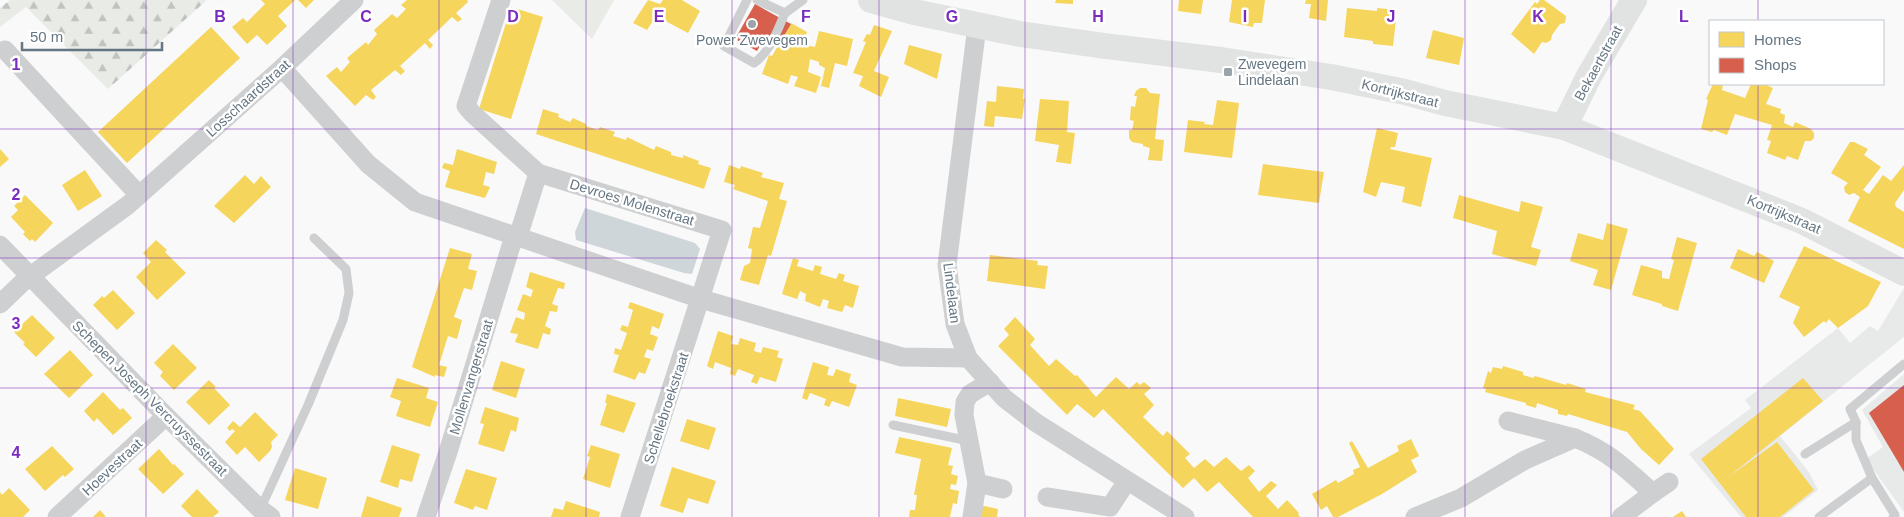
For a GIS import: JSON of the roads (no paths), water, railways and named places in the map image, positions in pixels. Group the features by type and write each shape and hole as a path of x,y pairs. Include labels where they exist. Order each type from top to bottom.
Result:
{"main road":[{"name":"Kortrijkstraat","path":"870,0 977,26 1105,46 1279,68 1388,88 1445,104 1564,127 1802,220 1904,272"},
{"name":"Bekaertstraat","path":"1564,127 1589,76 1634,0"}],"street":[{"name":"Losschaardstraat","path":"0,304 31,276 128,206 282,68 354,0"},
{"path":"502,0 466,106 538,173 516,236"},
{"name":"Lindelaan","path":"977,26 946,264 954,324 968,358 1004,398 1035,422 1185,517"},
{"path":"5,50 139,195"},
{"path":"282,68 368,164 415,202 701,299 902,357 968,358"},
{"name":"Devroes Molenstraat","path":"538,173 722,230 701,299"},
{"name":"Mollenvangerstraat","path":"426,517 516,236"},
{"name":"Schepen Joseph Vercruyssestraat","path":"0,245 262,514"},
{"name":"Schellebroekstraat","path":"630,517 701,299"},
{"path":"972,517 977,484 964,415 965,402 970,394 990,382"},
{"name":"Hoevestraat","path":"57,517 166,416"},
{"path":"1508,421 1575,438 1594,446 1610,455 1653,493"},
{"path":"1526,460 1527,437 1532,427"},
{"path":"1415,517 1461,498 1526,460 1575,438"},
{"path":"1047,497 1115,509 1127,481"},
{"path":"1621,517 1669,482"},
{"path":"977,484 1003,489"}],"lane":[{"path":"747,0 724,46 754,63 762,58 769,47 785,14 803,0"},
{"path":"757,0 785,14"},
{"path":"262,514 343,320 349,293 346,269 314,238"},
{"path":"1895,516 1872,478 1856,440 1856,422 1850,409 1904,364"},
{"path":"1805,454 1856,422"},
{"path":"894,425 969,442"},
{"path":"1819,517 1872,478"}],"place":[{"name":"Power Zwevegem","path":"752,24"},
{"name":"Zwevegem Lindelaan","path":"1228,72"}]}
